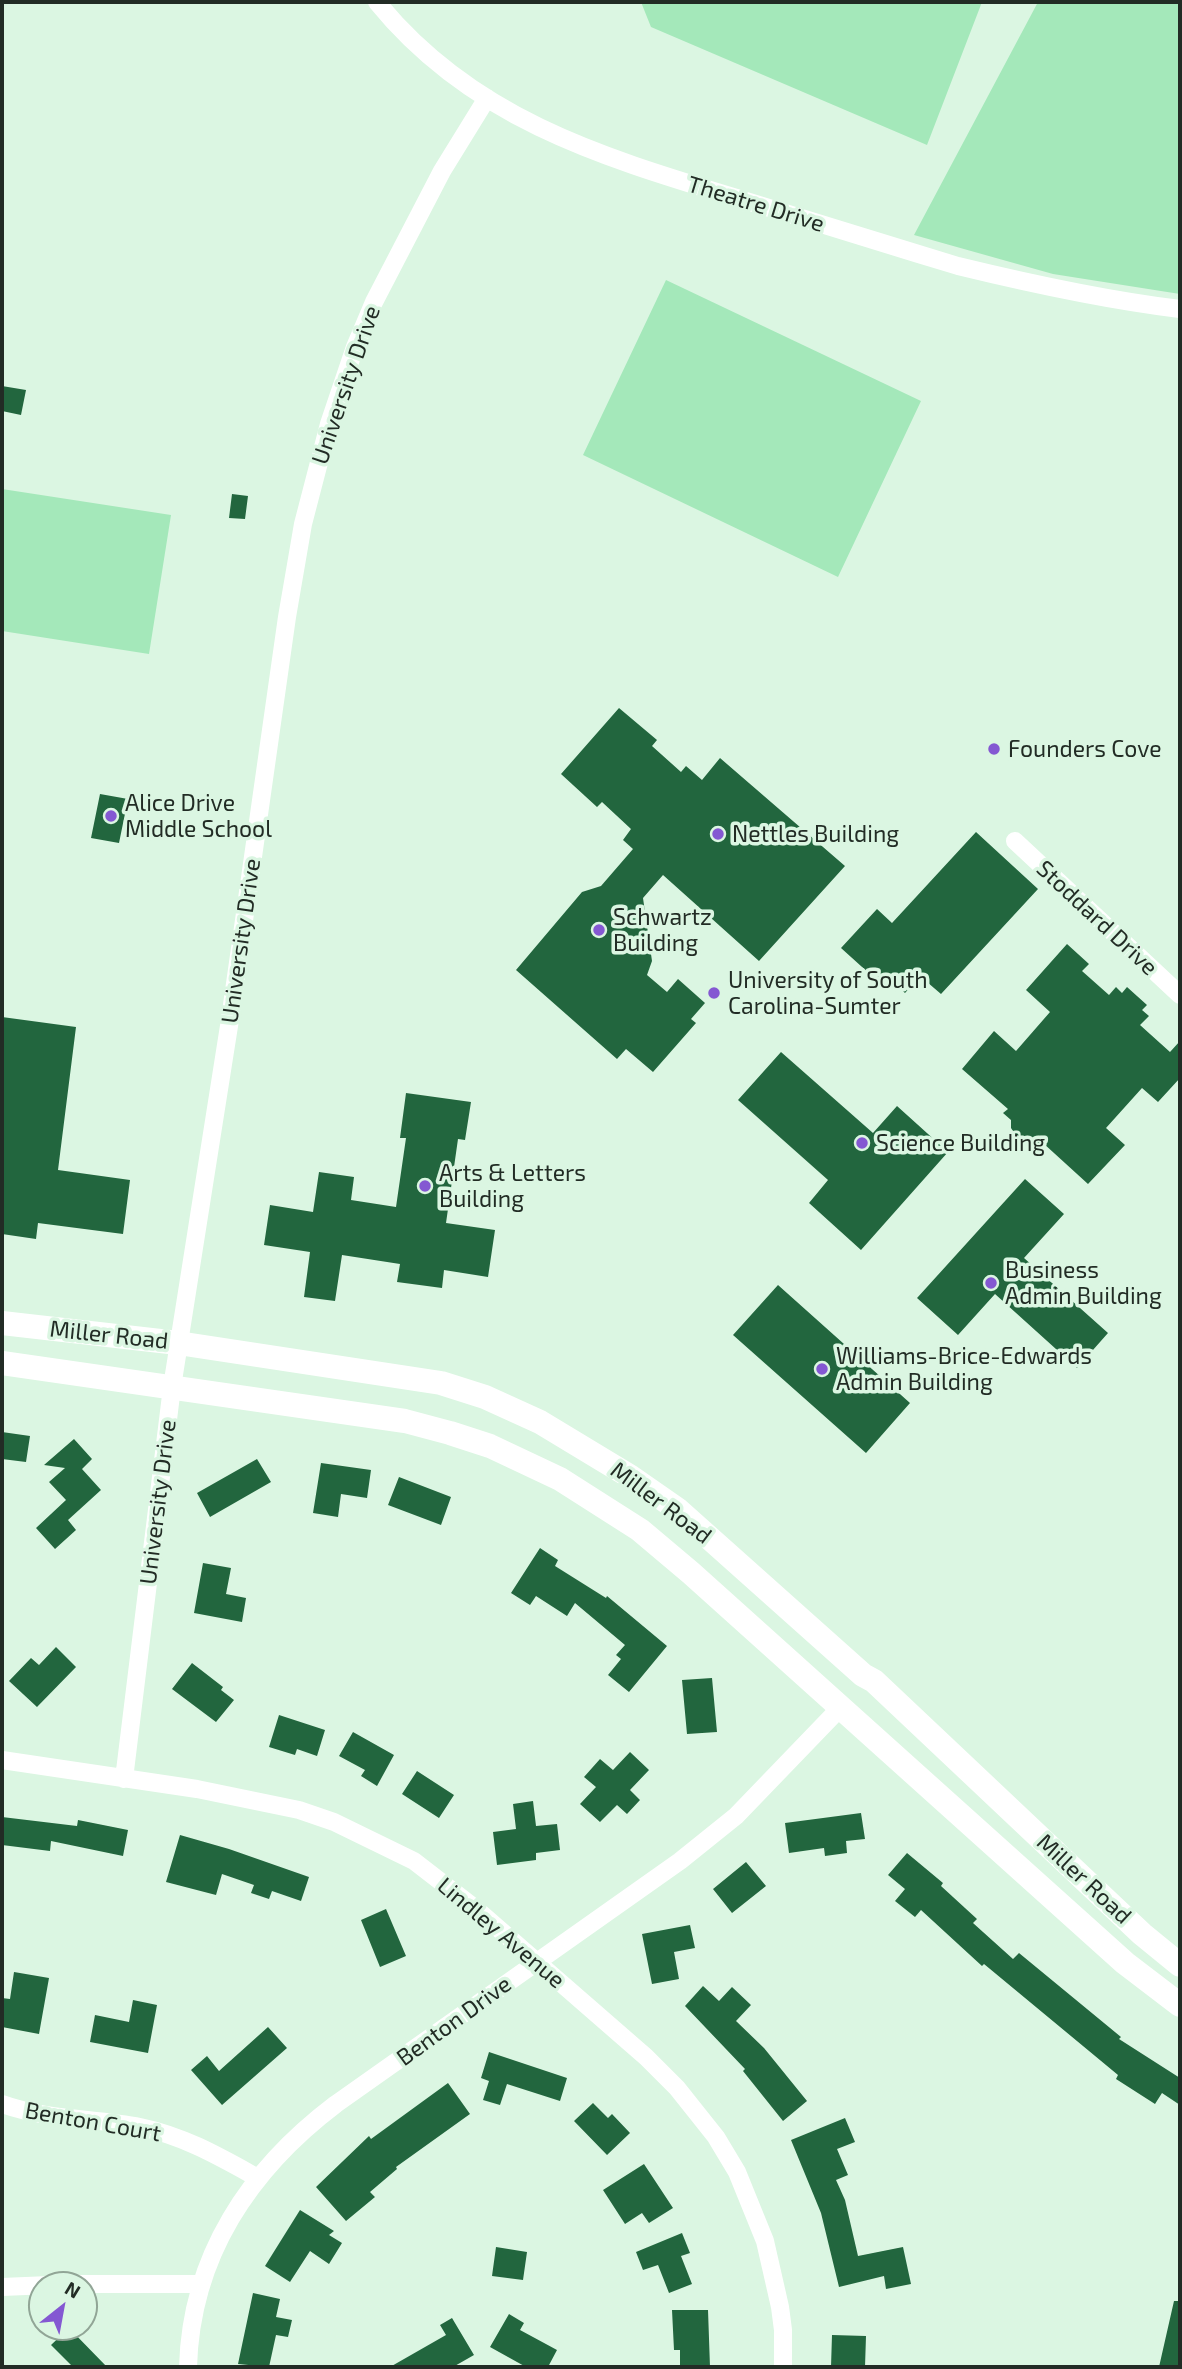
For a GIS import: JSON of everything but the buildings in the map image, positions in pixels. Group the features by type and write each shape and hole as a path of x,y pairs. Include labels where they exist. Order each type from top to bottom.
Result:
{"street":[{"name":"Theatre Drive","path":"377,2 387,15 448,72 486,98 550,134 615,160 1013,280 1079,294 1180,309"},
{"name":"University Drive","path":"124,1779 178,1343 229,1026 287,617 312,488 341,386 374,302 442,171 486,98"},
{"name":"Stoddard Drive","path":"1014,841 1180,995"},
{"name":"Miller Road","path":"2,1323 178,1343 441,1383 485,1396 540,1422 677,1509 863,1675 874,1681 1142,1934 1180,1965"},
{"name":"Miller Road","path":"2,1363 405,1420 490,1446 522,1459 593,1499 640,1530 1125,1963 1180,2005"},
{"name":"Benton Drive","path":"188,2367 200,2284 228,2223 258,2178 285,2147 308,2125 680,1861 736,1816 841,1707"},
{"name":"Lindley Avenue","path":"2,1760 260,1800 299,1810 334,1822 414,1861 476,1909 646,2057 677,2088 716,2137 737,2172 765,2241 780,2307 783,2367"},
{"name":"Benton Court","path":"2,2104 43,2114 140,2127 184,2139 258,2178"},
{"path":"2,2287 200,2284"}],"green space":[{"path":"641,2 982,2 927,145 651,27"},
{"path":"1038,2 1180,2 1180,294 1053,274 914,235"},
{"path":"666,280 921,401 838,577 583,455"},
{"path":"2,489 171,515 149,654 2,631"}],"place":[{"name":"Founders Cove","path":"994,749"},
{"name":"Alice Drive Middle School","path":"111,816"},
{"name":"Nettles Building","path":"718,834"},
{"name":"Schwartz Building","path":"599,930"},
{"name":"University of South Carolina-Sumter","path":"714,993"},
{"name":"Science Building","path":"862,1143"},
{"name":"Arts & Letters Building","path":"425,1186"},
{"name":"Business Admin Building","path":"991,1283"},
{"name":"Williams-Brice-Edwards Admin Building","path":"822,1369"}]}
